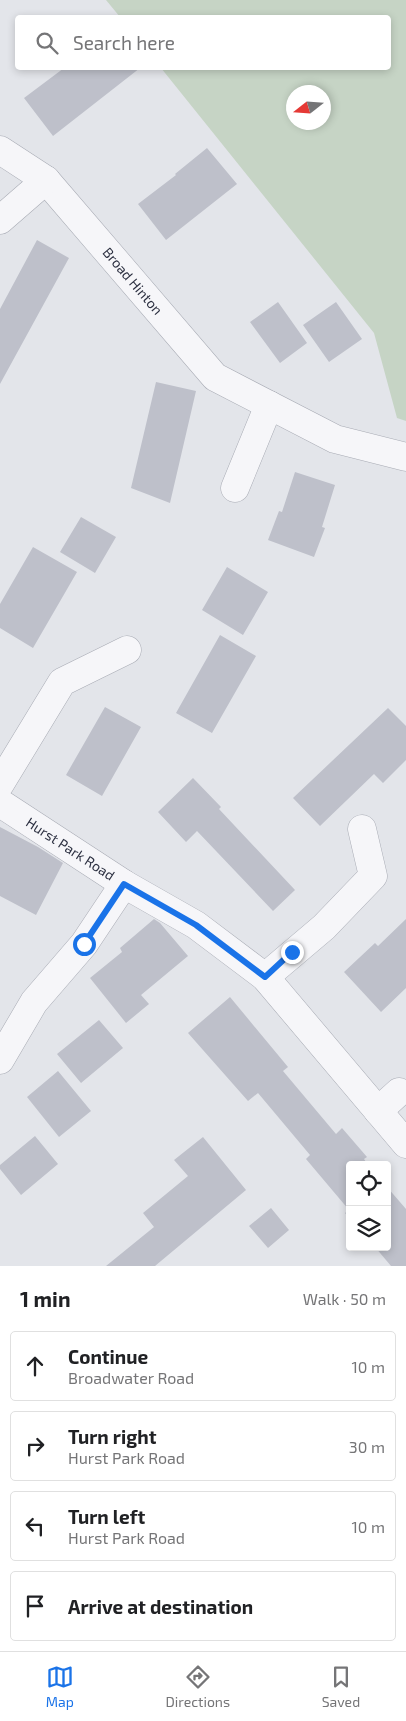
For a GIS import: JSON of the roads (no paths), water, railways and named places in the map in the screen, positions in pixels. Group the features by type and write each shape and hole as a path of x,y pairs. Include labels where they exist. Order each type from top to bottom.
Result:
{"street":[{"name":"Broad Hinton","path":"0,150 46,180 215,377 335,438 406,457"},
{"path":"0,220 46,180"},
{"path":"235,488 269,405"},
{"path":"0,784 62,682 127,650"},
{"name":"Hurst Park Road","path":"0,803 124,884 196,925 265,977 406,1144"},
{"path":"265,977 324,927 373,876 362,829"},
{"path":"0,1060 34,1002 84,944 124,884"},
{"path":"378,1111 399,1092"}]}
